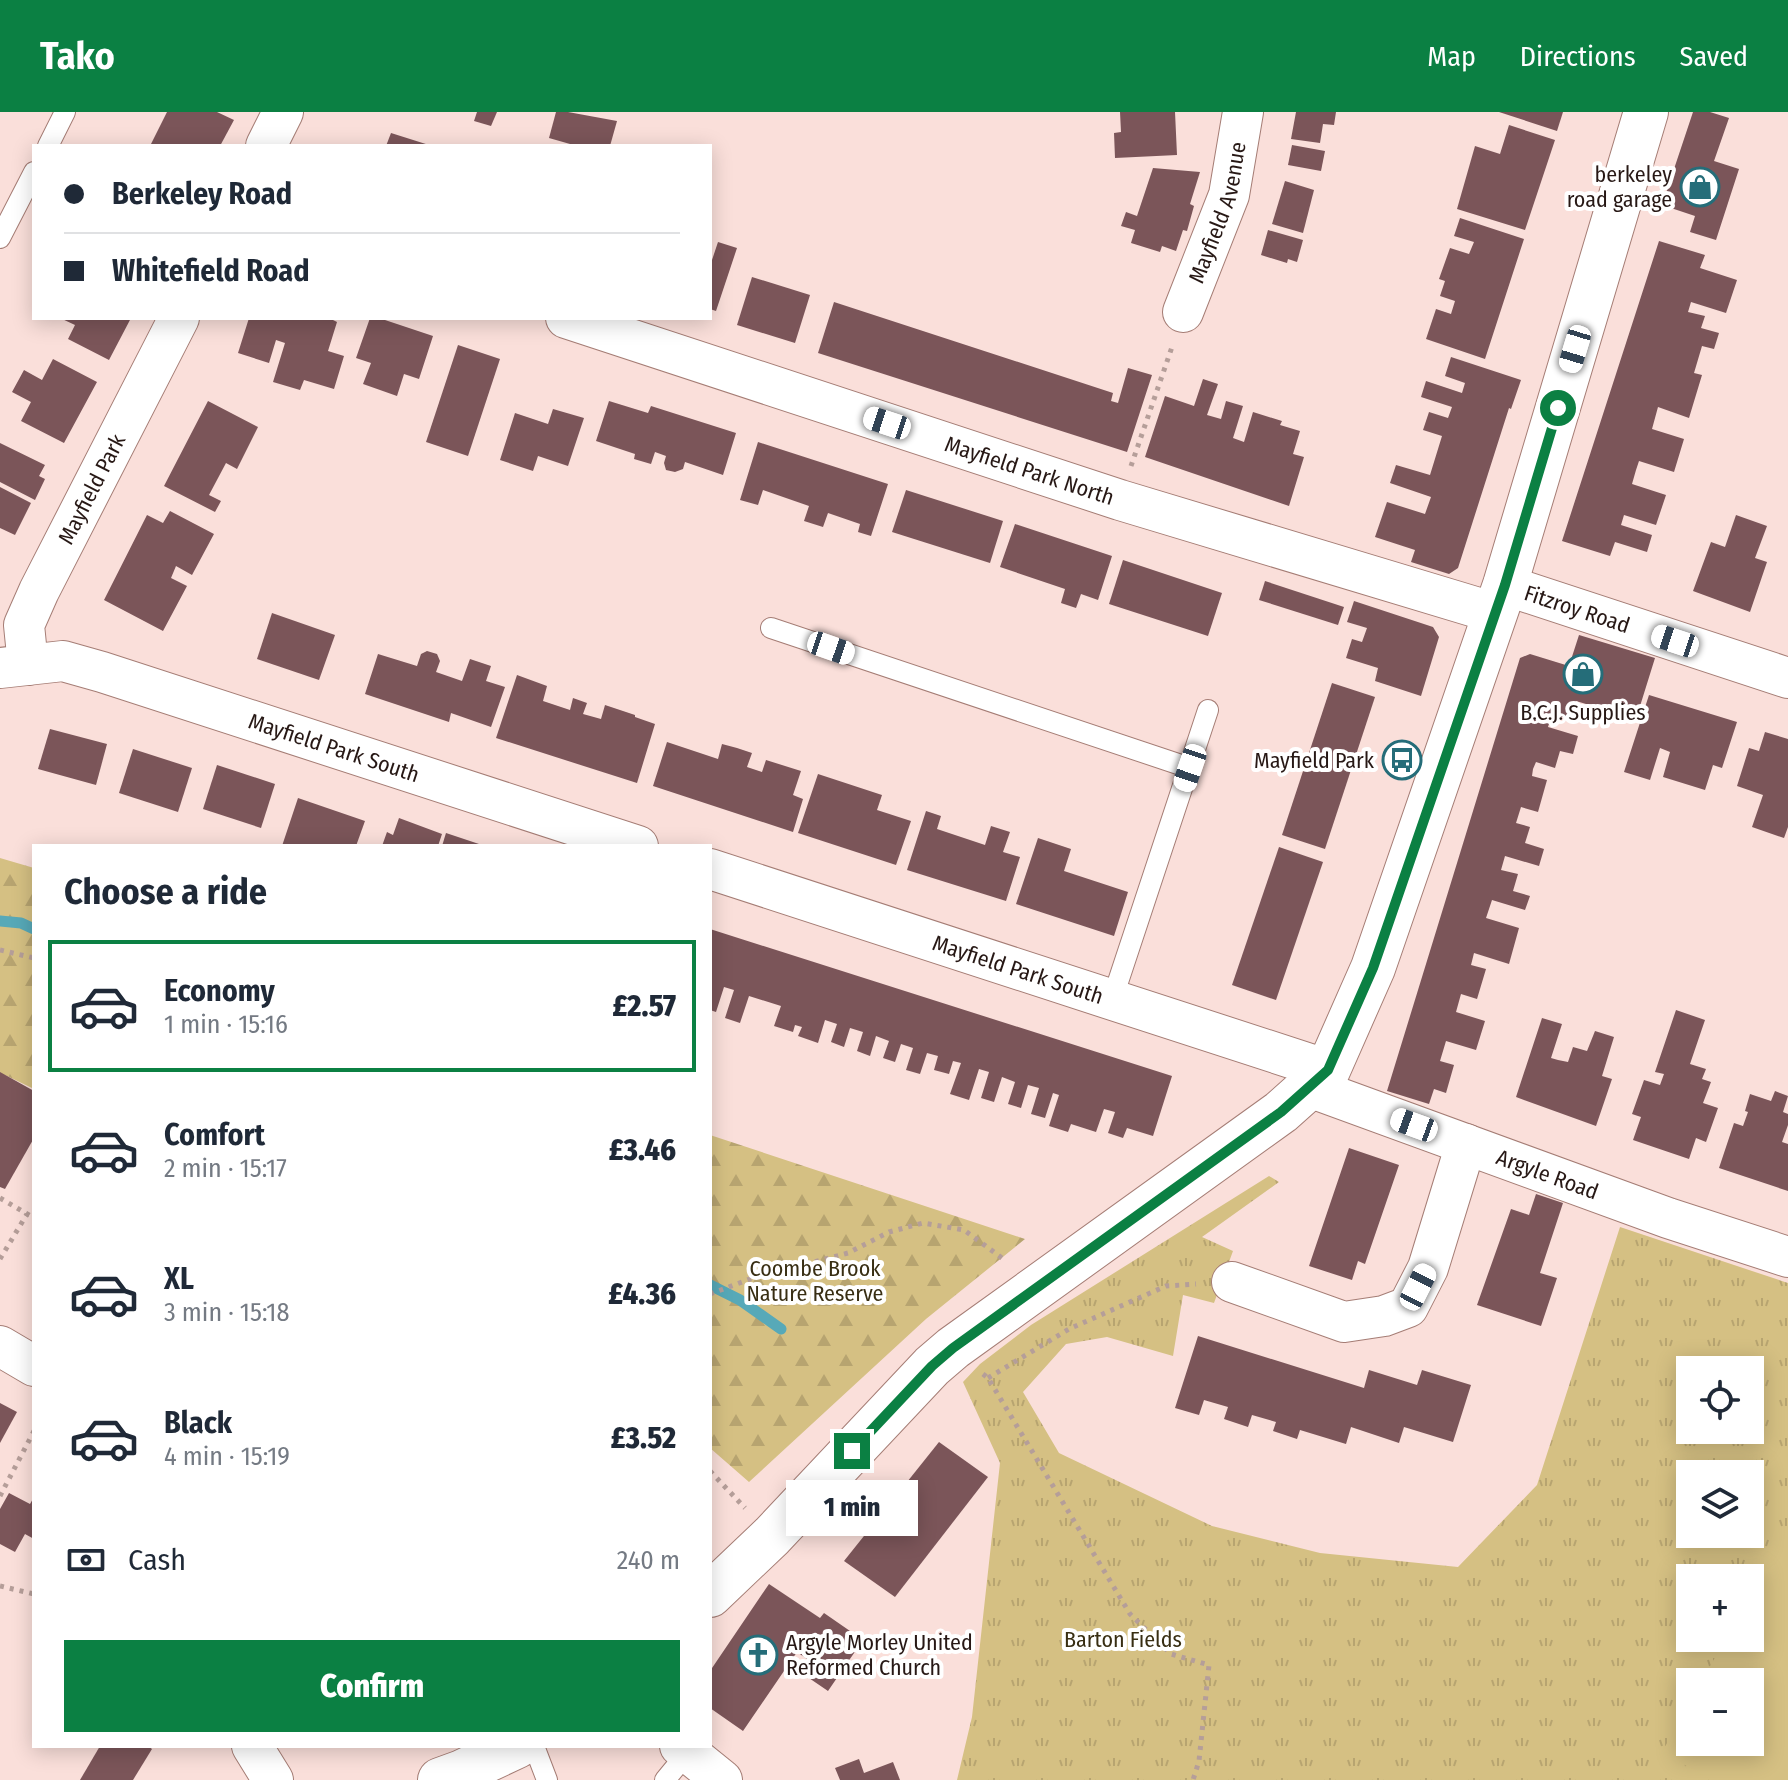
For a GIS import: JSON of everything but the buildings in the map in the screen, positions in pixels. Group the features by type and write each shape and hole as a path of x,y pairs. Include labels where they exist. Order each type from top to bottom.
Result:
{"main road":[{"path":"712,1593 772,1536 932,1366 953,1348 1281,1112 1318,1078 1373,968 1500,599 1646,112"},
{"path":"440,1780 513,1748"}],"street":[{"path":"267,144 283,112"},
{"name":"Mayfield Avenue","path":"1183,312 1229,195 1243,112"},
{"name":"Mayfield Park","path":"14,666 24,625 39,591 178,320"},
{"name":"Mayfield Park North","path":"572,320 1120,500 1500,599"},
{"name":"Fitzroy Road","path":"1500,599 1788,678"},
{"name":"Mayfield Park South","path":"14,666 63,661 102,672 632,844"},
{"name":"Mayfield Park South","path":"712,870 1112,1000 1318,1078"},
{"name":"Argyle Road","path":"1318,1078 1466,1144 1668,1218 1788,1257"},
{"path":"1232,1282 1344,1322 1384,1316 1408,1307 1428,1268 1466,1144"},
{"path":"0,1346 32,1365"},
{"path":"253,1748 273,1780"},
{"path":"678,1759 722,1780"}],"lane":[{"path":"49,144 65,112"},
{"path":"0,238 32,176"},
{"path":"771,628 1190,768"},
{"path":"1112,1000 1208,710"},
{"path":"535,1748 547,1780"}],"path":[{"path":"1120,500 1183,312"},
{"path":"0,950 32,958"},
{"path":"0,1198 32,1217"},
{"path":"0,1259 27,1214"},
{"path":"712,1293 750,1279 848,1253 889,1232 923,1223 964,1230 1042,1286"},
{"path":"988,1378 1069,1329 1166,1286 1232,1282"},
{"path":"953,1348 988,1378 1130,1614 1171,1654 1209,1665 1199,1761 1193,1780"},
{"path":"0,1496 32,1435"},
{"path":"712,1473 772,1536"},
{"path":"0,1586 32,1594"}],"green space":[{"path":"0,858 32,867 32,1088 5,1075 0,1081"},
{"name":"Coombe Brook Nature Reserve","path":"712,1136 1025,1239 926,1319 749,1482 712,1450"},
{"name":"Barton Fields","path":"1269,1176 1279,1182 1202,1237 1233,1251 1214,1303 1183,1295 1173,1356 1107,1337 1066,1344 1023,1392 1059,1453 1212,1526 1320,1553 1458,1567 1537,1485 1620,1227 1788,1283 1788,1780 957,1780 972,1717 1000,1463 963,1382 980,1364 1031,1325"},
{"path":"1788,1527 1788,1780 1711,1780 1662,1752 1676,1727 1676,1756 1764,1756 1764,1668 1709,1668 1718,1652 1764,1652 1764,1570"}],"waterway":[{"path":"0,921 21,923 32,928"},
{"path":"712,1286 740,1300 781,1329"}],"place":[{"name":"berkeley road garage","path":"1700,187"},
{"name":"B.C.J. Supplies","path":"1583,674"},
{"name":"Mayfield Park","path":"1402,760"},
{"name":"Argyle Morley United Reformed Church","path":"758,1655"}],"route":[{"path":"852,1451 953,1348 1281,1112 1328,1070 1373,968 1505,585 1558,408"}]}
